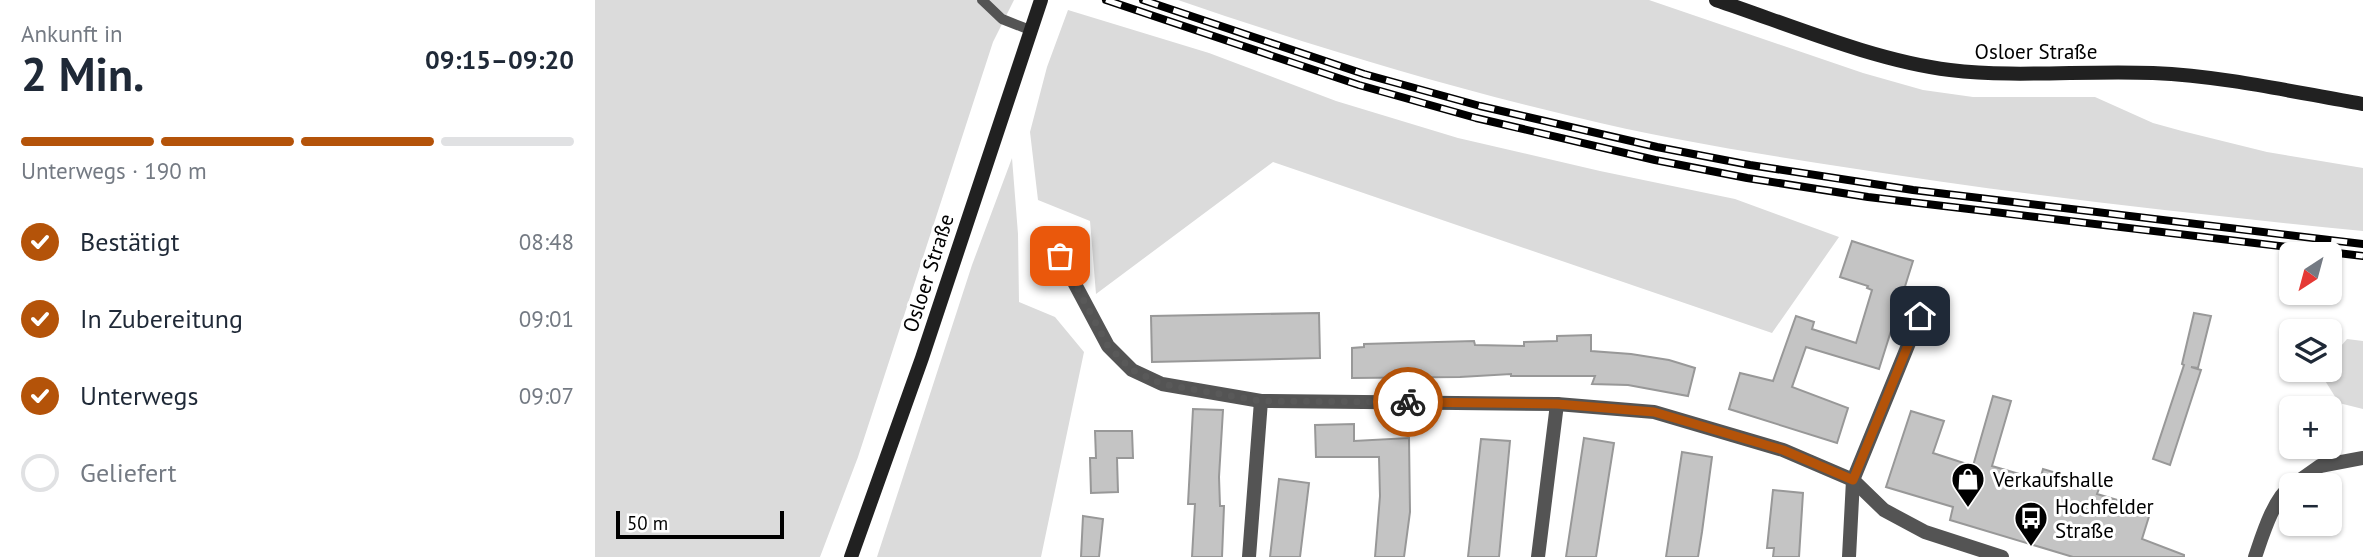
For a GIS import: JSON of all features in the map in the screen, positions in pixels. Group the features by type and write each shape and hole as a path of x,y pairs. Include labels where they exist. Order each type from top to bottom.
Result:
{"main road":[{"name":"Osloer Straße","path":"851,557 922,358 1041,0"},
{"name":"Osloer Straße","path":"1716,0 1863,49 1924,65 1982,73 2118,72 2215,78 2363,104"}],"street":[{"path":"1060,256 1108,346 1132,370 1162,384 1261,401 1557,404 1654,412 1783,450 1853,480 1884,510 1926,533 2002,557"},
{"path":"1849,557 1853,480 1920,316"},
{"path":"1249,557 1261,401"},
{"path":"1538,557 1557,404"},
{"path":"2311,473 2321,466 2363,458"},
{"path":"2255,557 2279,499"}],"lane":[{"path":"982,0 1002,19 1030,30"}],"shaded area":[{"path":"595,0 1014,0 993,42 858,457 820,557 595,557"},
{"path":"1178,0 1649,0 1863,73 1923,90 1973,97 2095,97 2153,123 2182,131 2267,152 2363,168 2363,231 1978,187 1677,139 1525,105 1425,78"},
{"path":"1068,10 1209,53 1336,101 1458,138 1735,199 1839,237 1772,333 1273,162 1096,294 1090,221 1038,200 1030,132 1047,67"},
{"path":"1012,158 1018,234 1019,302 1055,317 1084,352 1041,557 877,557 972,265"},
{"path":"2347,339 2363,341 2363,409 2342,404 2342,396 2335,396 2326,382 2342,382 2342,345"}],"building":[{"path":"1852,241 1913,261 1879,369 1806,347 1792,387 1848,408 1837,443 1729,409 1740,373 1773,381 1796,316 1814,322 1812,329 1856,343 1872,290 1867,288 1868,286 1840,277"},
{"path":"1319,313 1320,358 1152,362 1151,316"},
{"path":"2194,313 2211,316 2198,368 2191,367 2201,370 2170,465 2153,459 2184,365 2182,364"},
{"path":"1591,335 1591,351 1669,360 1695,368 1688,396 1628,385 1592,384 1595,376 1511,374 1352,378 1352,348 1364,347 1364,344 1474,341 1475,345 1524,346 1524,342 1557,341 1557,336"},
{"path":"1993,396 2011,401 1992,466 2040,480 2043,469 2100,486 2097,494 2151,510 2142,539 2184,557 2073,557 1950,520 1953,507 1886,487 1911,411 1944,421 1933,453 1973,466"},
{"path":"1193,409 1223,410 1219,477 1220,506 1224,506 1222,557 1192,557 1195,504 1188,504"},
{"path":"1354,424 1354,441 1409,438 1410,512 1404,557 1375,557 1380,496 1379,457 1316,457 1315,425"},
{"path":"1095,431 1132,431 1133,458 1117,458 1118,492 1091,493 1090,458 1096,458"},
{"path":"1584,438 1614,443 1596,557 1566,557"},
{"path":"1481,439 1510,441 1499,557 1468,557"},
{"path":"1682,452 1712,457 1698,557 1666,557"},
{"path":"1279,479 1309,483 1300,557 1270,557"},
{"path":"1773,490 1803,493 1799,557 1773,557 1774,548 1767,548"},
{"path":"1083,516 1103,519 1099,557 1081,557"}],"railway":[{"path":"1106,0 1359,85 1476,118 1655,160 1868,197 2363,256"},
{"path":"1143,0 1364,74 1480,106 1657,147 1750,165 1913,190 2363,244"}],"way so far":[{"path":"1060,256 1108,346 1132,370 1162,384 1261,401 1408,402"}],"place":[{"name":"Verkaufshalle","path":"1968,509"},
{"name":"Hochfelder Straße","path":"2031,548"}],"route":[{"path":"1408,402 1557,404 1654,412 1783,450 1853,480 1920,316"}]}
